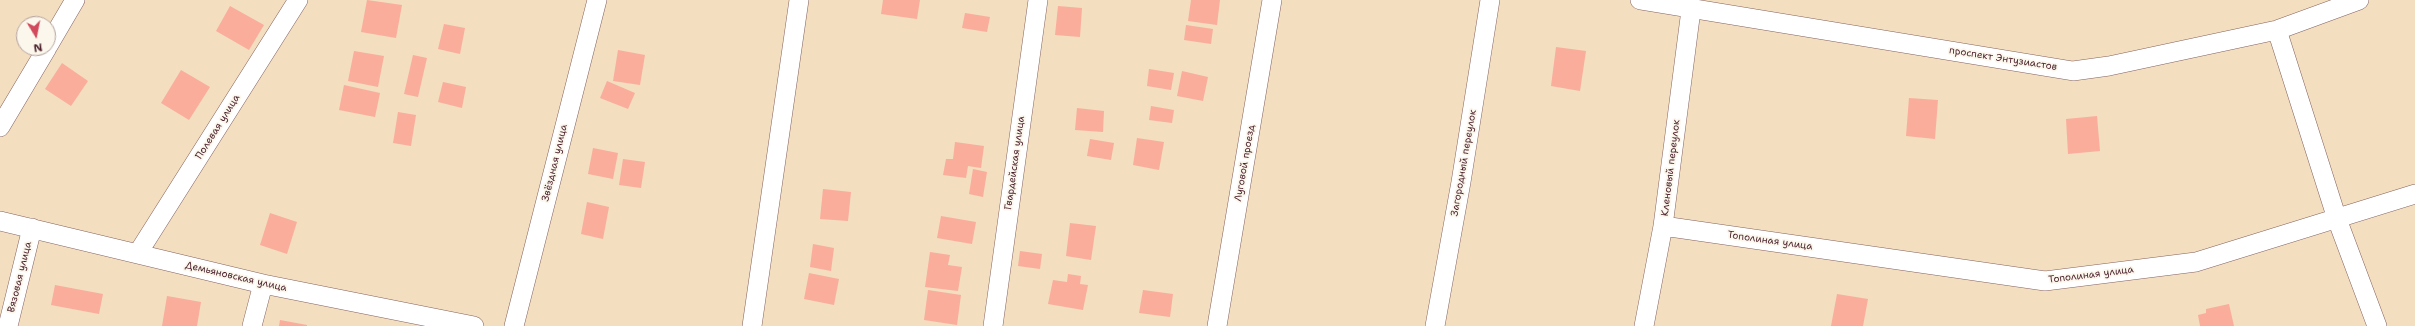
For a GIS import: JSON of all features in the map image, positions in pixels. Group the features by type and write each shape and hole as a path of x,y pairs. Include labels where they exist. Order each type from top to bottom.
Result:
{"street":[{"path":"56,32 75,0"},
{"name":"Полевая улица","path":"138,253 298,0"},
{"name":"Звёздная улица","path":"514,326 597,0"},
{"path":"752,326 799,0"},
{"name":"Гвардейская улица","path":"993,326 1038,0"},
{"name":"Луговой проезд","path":"1218,326 1272,0"},
{"name":"Загородный переулок","path":"1435,326 1490,0"},
{"name":"проспект Энтузиастов","path":"1640,0 1691,10 2072,71 2109,66 2278,30 2359,0"},
{"name":"Кленовый переулок","path":"1644,326 1663,226 1691,10"},
{"path":"2278,30 2337,220 2377,326"},
{"path":"0,127 42,56"},
{"name":"Тополиная улица","path":"1663,226 2045,281 2196,262 2337,220 2415,194"},
{"name":"Демьяновская улица","path":"0,221 263,284 474,326"},
{"name":"Вязовая улица","path":"8,326 32,228"},
{"path":"252,326 263,284"}],"building":[{"path":"367,0 402,5 396,38 361,32"},
{"path":"883,0 920,0 917,19 881,14"},
{"path":"1191,0 1220,0 1217,25 1188,21"},
{"path":"230,6 264,25 249,50 216,31"},
{"path":"1058,6 1082,8 1080,37 1055,35"},
{"path":"965,13 990,17 987,32 962,28"},
{"path":"444,24 465,28 460,54 438,49"},
{"path":"1186,25 1213,29 1211,44 1184,40"},
{"path":"1556,47 1586,51 1580,91 1551,86"},
{"path":"618,50 645,55 640,85 613,81"},
{"path":"354,51 384,56 378,87 348,81"},
{"path":"413,55 427,58 418,97 404,94"},
{"path":"62,63 88,81 71,106 45,89"},
{"path":"1149,69 1174,73 1171,90 1147,86"},
{"path":"181,70 210,87 189,120 161,103"},
{"path":"1182,71 1208,77 1203,101 1177,96"},
{"path":"607,81 635,93 628,109 600,98"},
{"path":"443,82 466,87 462,108 438,102"},
{"path":"344,85 380,93 375,117 339,110"},
{"path":"1909,98 1938,100 1935,139 1906,136"},
{"path":"1151,106 1174,110 1172,123 1149,120"},
{"path":"1077,108 1104,111 1103,132 1075,130"},
{"path":"398,112 416,115 411,146 393,143"},
{"path":"2097,116 2100,151 2068,154 2066,119"},
{"path":"1137,138 1164,142 1159,170 1133,165"},
{"path":"1090,139 1114,143 1111,160 1087,156"},
{"path":"955,142 984,146 981,168 968,166 966,178 943,175 946,159 953,159"},
{"path":"593,148 618,153 613,179 588,174"},
{"path":"623,159 645,162 641,188 619,185"},
{"path":"973,169 987,172 983,197 969,194"},
{"path":"823,189 851,192 848,221 820,219"},
{"path":"587,202 609,207 603,239 581,234"},
{"path":"270,213 297,222 287,254 260,245"},
{"path":"941,216 976,222 972,244 937,238"},
{"path":"1070,223 1096,226 1091,260 1066,256"},
{"path":"813,244 834,248 831,271 810,267"},
{"path":"1020,251 1042,254 1040,269 1018,266"},
{"path":"930,252 950,255 948,265 962,267 958,291 925,287"},
{"path":"809,273 839,279 834,305 804,299"},
{"path":"1068,274 1081,276 1080,284 1088,285 1083,310 1048,304 1053,280 1067,282"},
{"path":"55,285 103,294 99,314 51,305"},
{"path":"928,290 961,295 957,325 924,320"},
{"path":"1143,290 1173,294 1170,317 1139,313"},
{"path":"1837,294 1868,299 1863,326 1831,326"},
{"path":"167,296 201,302 197,326 162,326"},
{"path":"2229,304 2234,326 2200,326 2198,315 2206,313 2206,309"},
{"path":"280,320 307,325 307,326 279,326"}]}
